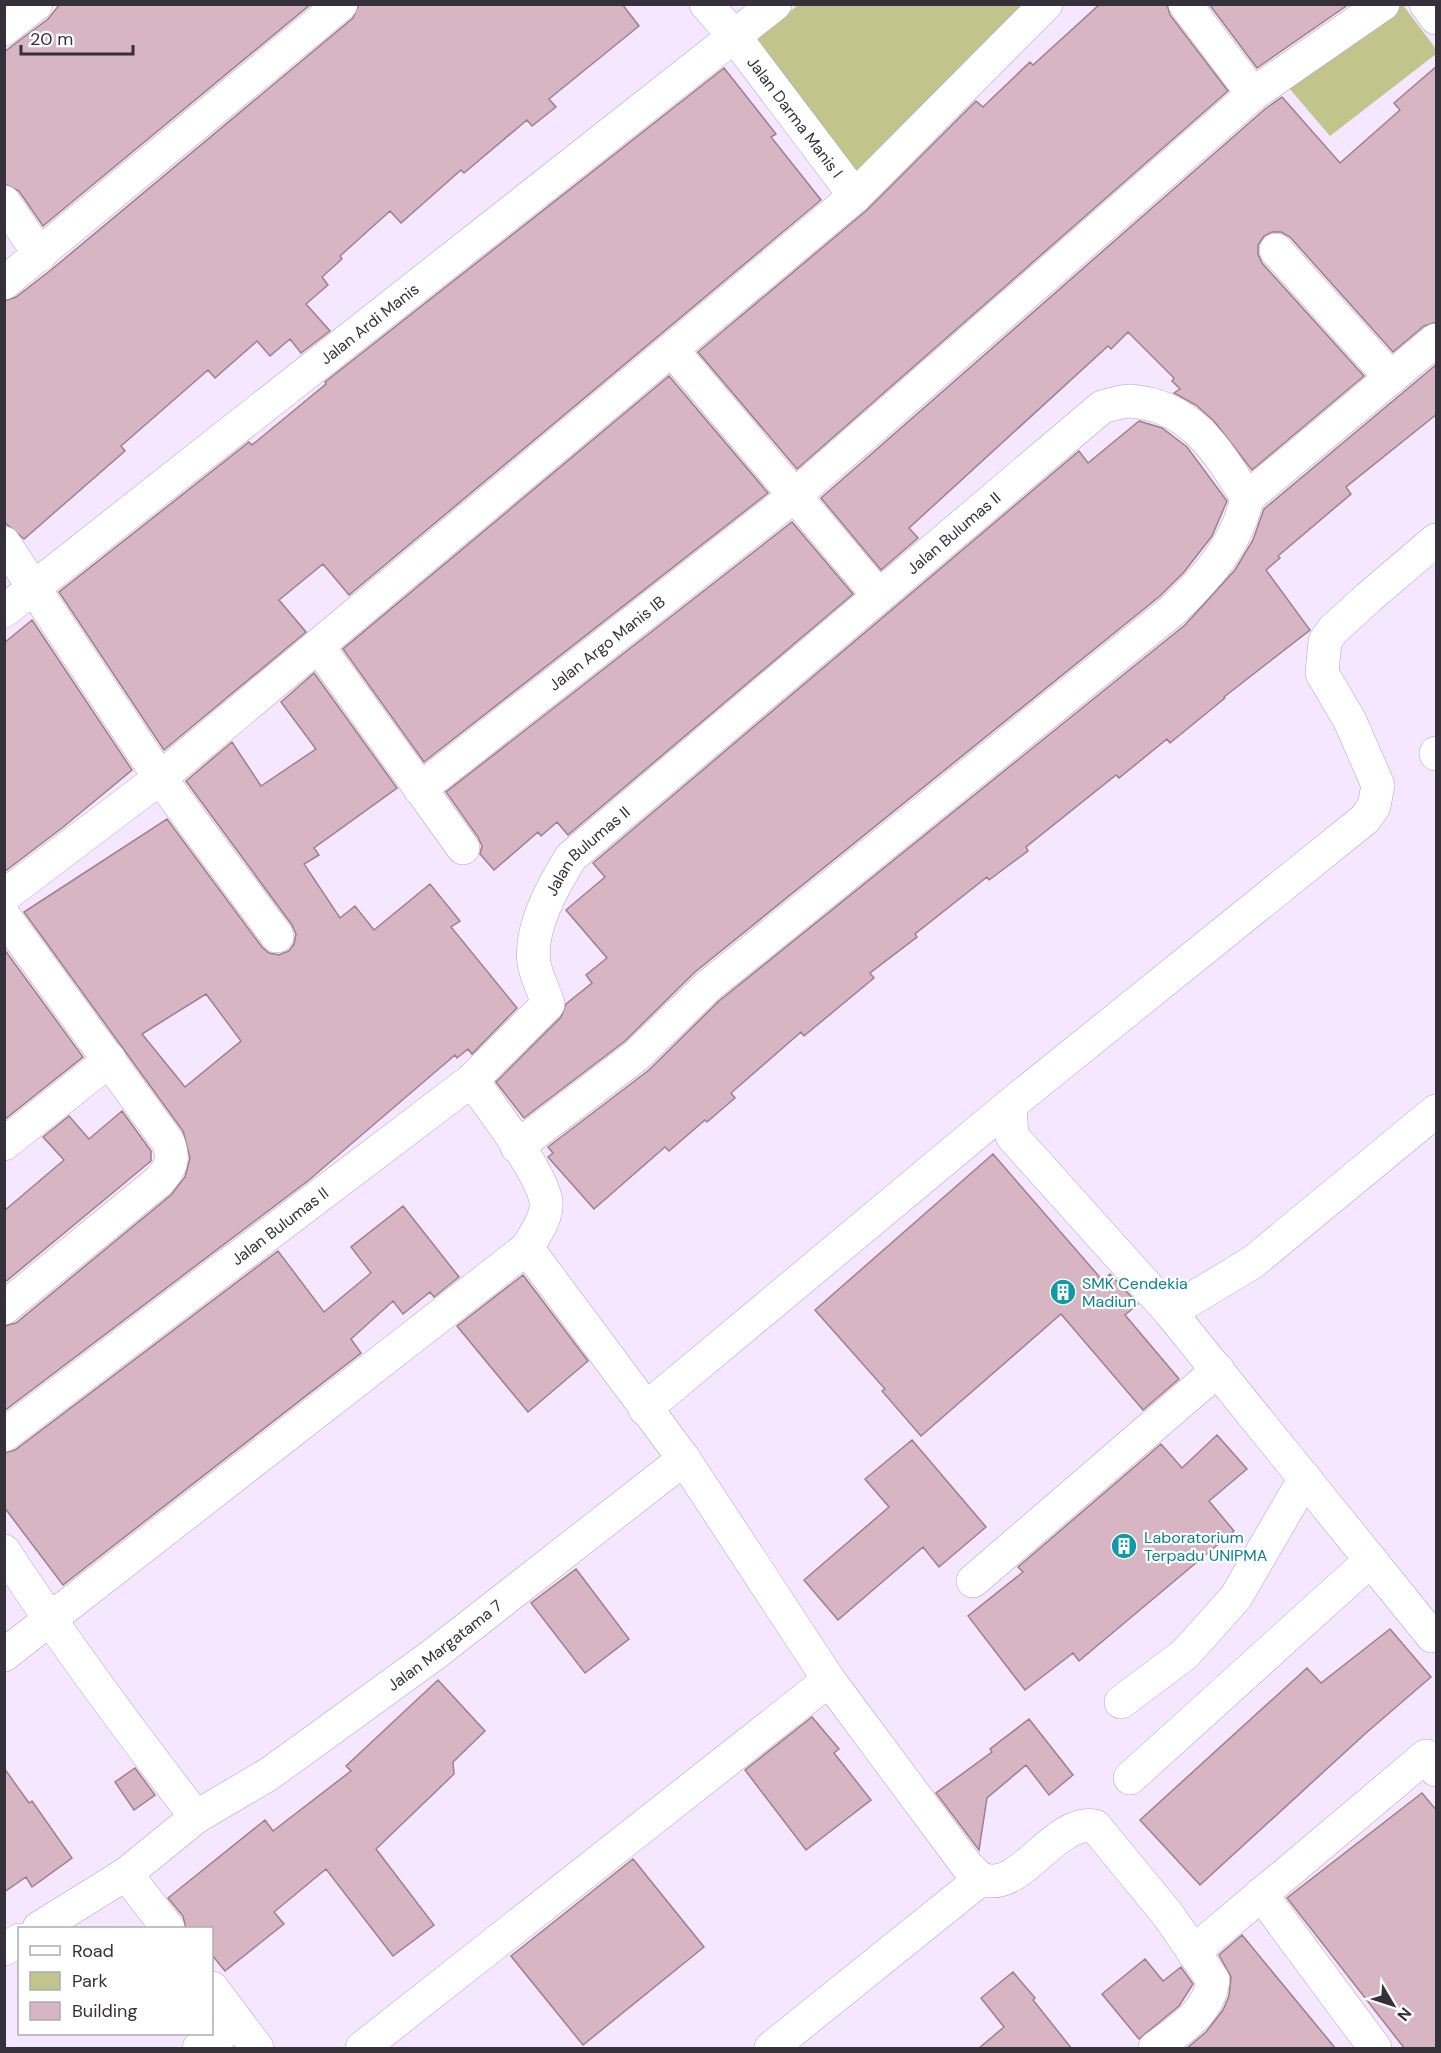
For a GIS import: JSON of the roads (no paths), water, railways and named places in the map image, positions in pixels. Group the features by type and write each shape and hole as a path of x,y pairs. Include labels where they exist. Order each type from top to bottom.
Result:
{"street":[{"path":"4,29 36,4"},
{"path":"4,283 341,4"},
{"name":"Jalan Darma Manis I","path":"706,4 735,37 855,196"},
{"name":"Jalan Ardi Manis","path":"4,611 775,4"},
{"path":"4,897 160,778 673,351 855,196 1046,4"},
{"path":"1185,4 1252,94"},
{"name":"Jalan Argo Manis IB","path":"420,789 793,497 1252,94 1383,4"},
{"path":"1426,4 1437,18"},
{"path":"4,202 40,255"},
{"path":"1276,250 1391,378"},
{"path":"517,1147 637,1055 707,987 1173,610 1221,558 1238,531 1247,498 1437,340"},
{"path":"673,351 793,497 879,596"},
{"name":"Jalan Bulumas II","path":"4,1435 472,1080 548,1004 534,963 537,933 548,894 571,858 1102,407 1128,401 1162,408 1199,429 1217,450 1247,498"},
{"path":"645,1409 1010,1105 1365,819 1374,806 1378,786 1350,721 1322,673 1322,651 1325,641 1333,630 1437,540"},
{"path":"4,543 160,778 277,936"},
{"path":"318,646 463,848"},
{"path":"4,916 168,1142 172,1154 172,1166 159,1181 4,1308"},
{"path":"4,1144 110,1060"},
{"path":"4,1655 527,1248 541,1223 547,1203 536,1177 472,1080"},
{"path":"1010,1105 1012,1136 1170,1312 1432,1636"},
{"path":"1170,1312 1253,1262 1436,1110"},
{"path":"527,1248 684,1459 829,1680 968,1867 981,1879 1001,1880 1016,1872 1074,1827 1095,1826 1168,1915 1213,1980 1211,1996 1198,2015 1155,2049"},
{"path":"973,1581 1218,1370"},
{"name":"Jalan Margatama 7","path":"42,1927 126,1874 196,1817 269,1774 433,1655 684,1459"},
{"path":"1121,1702 1185,1654 1236,1597 1305,1478"},
{"path":"4,1551 50,1621 121,1720 196,1817"},
{"path":"1130,1778 1371,1560"},
{"path":"362,2049 829,1680"},
{"path":"1193,1953 1261,1894 1433,1758"},
{"path":"126,1874 166,1927"},
{"path":"771,2049 981,1879"},
{"path":"1261,1894 1375,2049"},
{"path":"4,1949 18,1941"},
{"path":"199,2049 248,2036 213,1989"}],"place":[{"name":"SMK Cendekia Madiun","path":"1063,1292"},
{"name":"Laboratorium Terpadu UNIPMA","path":"1124,1546"}]}
